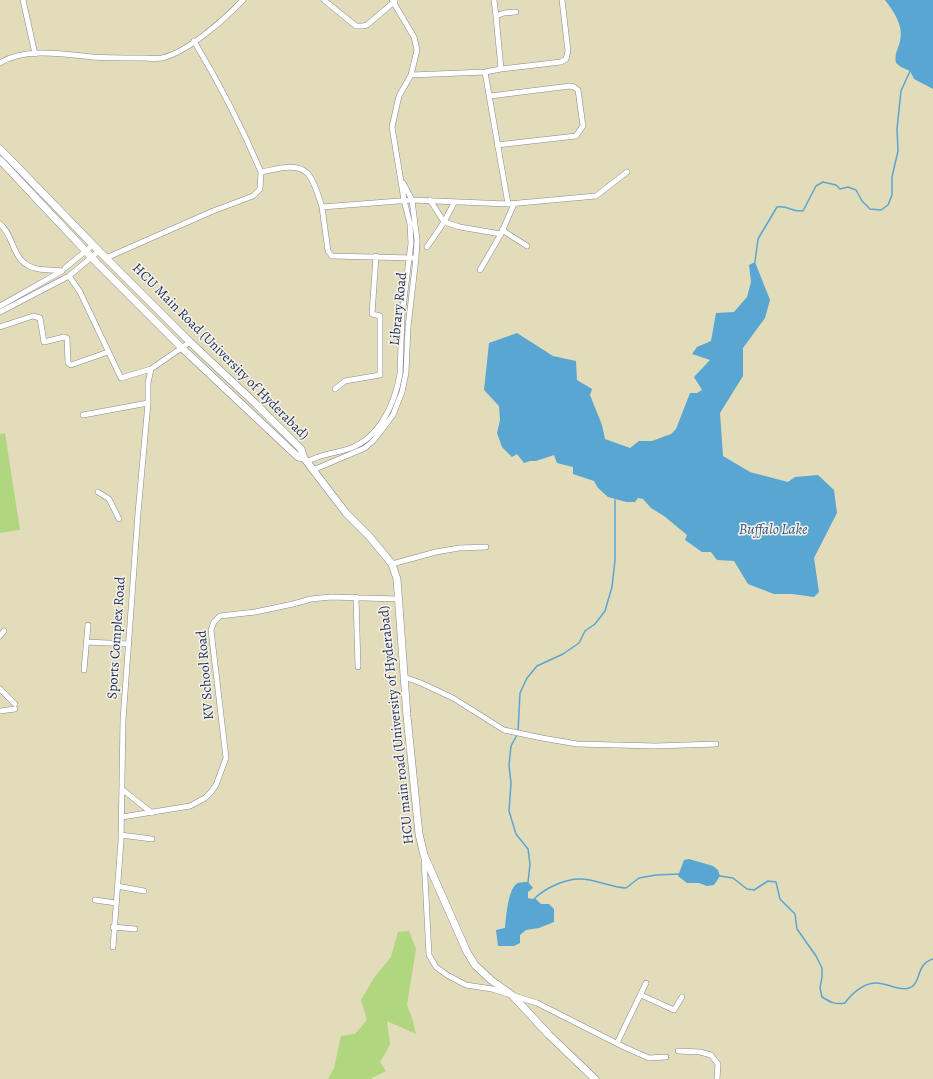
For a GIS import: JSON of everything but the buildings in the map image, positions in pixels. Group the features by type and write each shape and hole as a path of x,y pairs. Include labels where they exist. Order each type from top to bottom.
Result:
{"street":[{"path":"23,0 35,54"},
{"path":"0,63 4,60 18,56 35,54 71,54 121,58 161,58 173,54 194,41 232,12 243,0"},
{"path":"305,460 351,448 362,442 376,429 387,413 393,400 400,374 403,309 411,243 410,229 392,127 399,96 410,75 417,50 414,37 393,1 367,25 356,26 324,0"},
{"path":"494,0 501,69"},
{"path":"410,75 485,72 561,62 566,59 568,51 562,0"},
{"path":"495,8 504,13"},
{"path":"496,16 504,13 516,12"},
{"path":"106,258 214,211 253,196 260,189 261,172 210,66 194,41"},
{"path":"485,72 508,204"},
{"path":"490,96 570,86 578,90 583,126 576,136 497,145"},
{"name":"HCU Main Road (University of Hyderabad)","path":"0,149 190,342 296,444 302,451 305,460"},
{"name":"HCU Main Road (University of Hyderabad)","path":"0,160 182,348 298,457 305,460"},
{"path":"261,172 293,167 308,173 322,207 328,252 332,256 416,258"},
{"path":"322,207 404,200 514,204 596,196 627,172"},
{"path":"401,179 412,200"},
{"name":"Library Road","path":"313,470 365,448 374,440 393,415 402,392 406,373 408,327 417,240 412,200"},
{"path":"430,200 444,222 460,227 502,232 527,246"},
{"path":"427,247 444,222 454,203"},
{"path":"480,270 502,232 514,204"},
{"path":"0,224 5,228 16,253 26,264 34,268 64,270"},
{"path":"0,306 64,270 93,245"},
{"path":"0,312 69,276 99,251"},
{"path":"335,389 345,382 380,375 380,316 372,314 376,256"},
{"path":"64,270 63,276 69,276"},
{"path":"69,276 80,292 121,378 151,369 190,342"},
{"path":"0,327 33,316 40,318 44,342 64,337 67,338 68,363 71,365 108,352"},
{"name":"Sports Complex Road","path":"113,947 122,816 123,720 138,513 148,403 148,383 151,369"},
{"path":"83,415 148,403"},
{"name":"HCU main road (University of Hyderabad)","path":"305,460 346,513 369,536 392,564 397,579 417,819 424,855 467,952 475,965 512,995 549,1035 595,1079"},
{"path":"98,492 109,499 119,519"},
{"path":"392,564 436,552 459,548 486,547"},
{"name":"KV School Road","path":"122,816 181,808 197,803 211,792 216,785 225,764 225,751 211,630 214,622 220,616 262,610 311,599 331,597 398,599"},
{"path":"356,597 358,667"},
{"path":"84,670 88,625"},
{"path":"0,636 4,631"},
{"path":"86,642 129,644"},
{"path":"404,677 453,698 504,730 577,744 656,746 716,744"},
{"path":"0,689 15,706 0,711"},
{"path":"122,790 152,812"},
{"path":"121,835 152,839"},
{"path":"424,855 429,955 436,967 447,975 466,985 492,989 537,1003 649,1058 666,1057"},
{"path":"117,886 144,891"},
{"path":"95,900 116,903"},
{"path":"114,927 135,929"},
{"path":"617,1043 646,983"},
{"path":"641,995 674,1010 682,997"},
{"path":"678,1051 700,1052 711,1055 718,1064 717,1079"}],"shaded area":[{"path":"0,0 933,0 933,1079 0,1079"}],"green space":[{"path":"5,433 20,530 0,533 0,434"},
{"path":"409,931 416,949 407,1005 416,1034 387,1021 390,1045 380,1062 386,1071 372,1079 328,1079 334,1068 341,1036 355,1034 367,1020 361,1000 374,978 391,957 398,932"}],"water":[{"path":"885,0 933,0 933,89 914,79 910,71 896,63 896,52 900,41 901,30 895,14"},
{"name":"Buffalo Lake","path":"755,262 770,300 765,318 743,348 743,376 720,413 723,456 750,472 788,482 795,477 818,475 834,490 837,513 814,558 819,592 814,597 792,594 774,594 748,584 734,561 717,560 711,552 702,552 685,540 687,535 664,516 651,508 643,499 638,498 635,502 626,502 608,497 598,488 594,481 573,474 573,467 557,463 554,455 524,463 517,454 512,457 502,447 497,433 500,420 499,406 484,390 489,343 517,333 553,356 576,361 577,380 592,389 590,395 602,425 605,439 630,448 639,441 652,441 671,434 676,429 690,393 697,393 702,390 694,377 710,360 692,354 697,347 711,341 716,313 734,312 747,297 751,282 749,265"},
{"path":"689,859 713,866 718,870 720,876 714,885 707,886 699,883 687,883 678,876 684,860"},
{"path":"528,882 533,888 528,892 528,898 535,898 541,904 549,904 554,909 554,922 539,928 526,930 520,935 520,943 514,946 498,946 496,930 505,928 508,903 512,890 518,883"}],"waterway":[{"path":"755,262 758,239 777,207 784,207 795,211 803,211 816,186 823,182 836,185 840,189 848,187 856,190 862,201 870,209 881,210 888,205 892,195 892,177 898,151 897,129 901,91 910,71"},
{"path":"518,732 520,693 527,678 537,666 563,654 579,643 585,631 595,624 605,611 612,587 615,560 615,500"},
{"path":"517,735 511,746 509,765 511,783 509,811 516,834 528,849 530,864 528,882"},
{"path":"535,898 544,891 556,885 574,879 591,880 626,888 639,878 656,875 679,874"},
{"path":"720,876 733,878 747,889 754,890 768,881 776,882 780,899 795,914 797,929 816,956 822,968 820,988 822,997 830,1002 838,1004 845,1003 858,990 871,983 902,989 909,988 916,982 923,965 933,959"}]}
